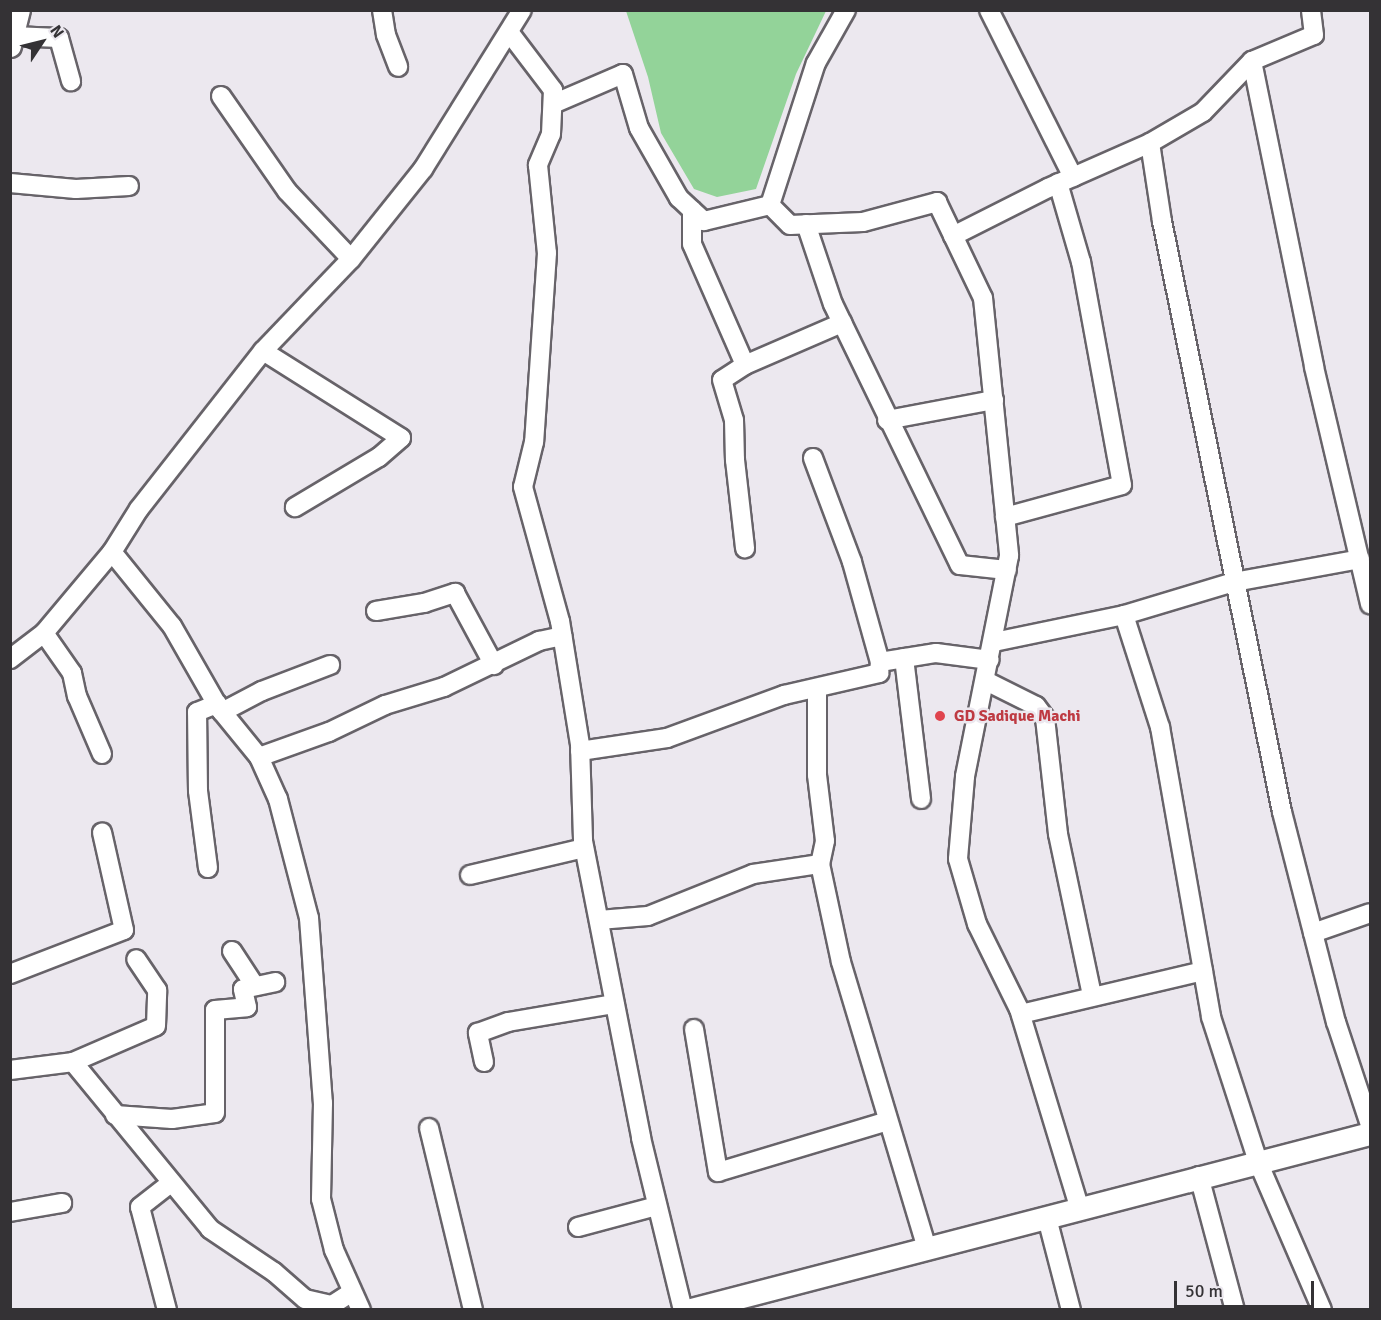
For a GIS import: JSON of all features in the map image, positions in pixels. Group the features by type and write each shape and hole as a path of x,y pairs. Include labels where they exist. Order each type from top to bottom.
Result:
{"street":[{"path":"382,10 386,35 398,67"},
{"path":"10,658 44,633 111,552 139,509 262,351 351,259 423,169 522,10"},
{"path":"770,205 816,63 846,10"},
{"path":"989,10 1065,180 1122,485 1005,517"},
{"path":"953,236 1065,180 1150,143 1203,112 1252,61 1314,35 1311,10"},
{"path":"14,29 59,38 71,81"},
{"path":"510,32 553,90 551,134 538,165 547,253 534,442 523,487 562,636 580,751 584,848 614,1004 657,1206 682,1310"},
{"path":"1252,61 1314,367 1371,604"},
{"path":"553,104 623,74 639,128 679,198 704,221 770,205"},
{"path":"221,96 287,191 351,259"},
{"path":"692,1310 753,1302 927,1249 1080,1210 1199,1176 1370,1135 1336,1022 1282,812 1234,582 1150,143"},
{"path":"10,183 76,189 129,186"},
{"path":"770,205 790,225 863,222 937,202 982,298 1005,517 1006,570 994,642 965,777 958,859 977,924 1021,1014 1080,1210"},
{"path":"692,210 692,244 745,365"},
{"path":"806,224 842,323 887,420 960,565 1006,570"},
{"path":"745,548 735,460 734,420 722,380 745,365 842,323"},
{"path":"262,351 401,438 379,457 295,507"},
{"path":"887,420 994,400"},
{"path":"580,751 667,738 784,695 879,673 880,662 852,562 813,458"},
{"path":"111,552 172,626 219,708 259,757 278,799 309,918 323,1103 321,1199 326,1226 361,1310"},
{"path":"994,642 1124,615 1234,582 1360,559"},
{"path":"376,611 424,603 455,592 494,665"},
{"path":"1124,615 1160,727 1211,1017 1258,1162 1322,1310"},
{"path":"44,633 72,673 77,696 102,754"},
{"path":"259,757 494,665 539,641 562,636"},
{"path":"880,662 936,653 990,660"},
{"path":"904,658 921,799"},
{"path":"208,868 198,790 197,712 219,708 330,665"},
{"path":"986,681 1036,705 1045,718 1058,834 1092,996"},
{"path":"817,688 818,775 825,841 819,864 841,962 927,1249"},
{"path":"10,974 124,930 102,832"},
{"path":"470,875 584,848"},
{"path":"599,920 648,916 753,874 819,864"},
{"path":"1313,933 1371,913"},
{"path":"232,951 255,987"},
{"path":"10,1070 73,1062 156,1026 158,990 136,959"},
{"path":"1021,1014 1203,970"},
{"path":"115,1115 172,1119 216,1113 214,1010 247,1007 243,989 275,982"},
{"path":"484,1062 478,1033 508,1022 614,1004"},
{"path":"694,1029 718,1172 888,1120"},
{"path":"73,1062 210,1229 274,1272 305,1299 332,1305 352,1292"},
{"path":"429,1128 472,1310"},
{"path":"1199,1176 1235,1310"},
{"path":"167,1310 140,1207 171,1184"},
{"path":"10,1212 62,1203"},
{"path":"578,1227 657,1206"},
{"path":"1047,1218 1071,1310"}],"green space":[{"path":"626,11 826,11 796,74 756,189 717,197 694,189 661,133 648,77"}],"place":[{"name":"GD Sadique Machi","path":"940,716"}]}
